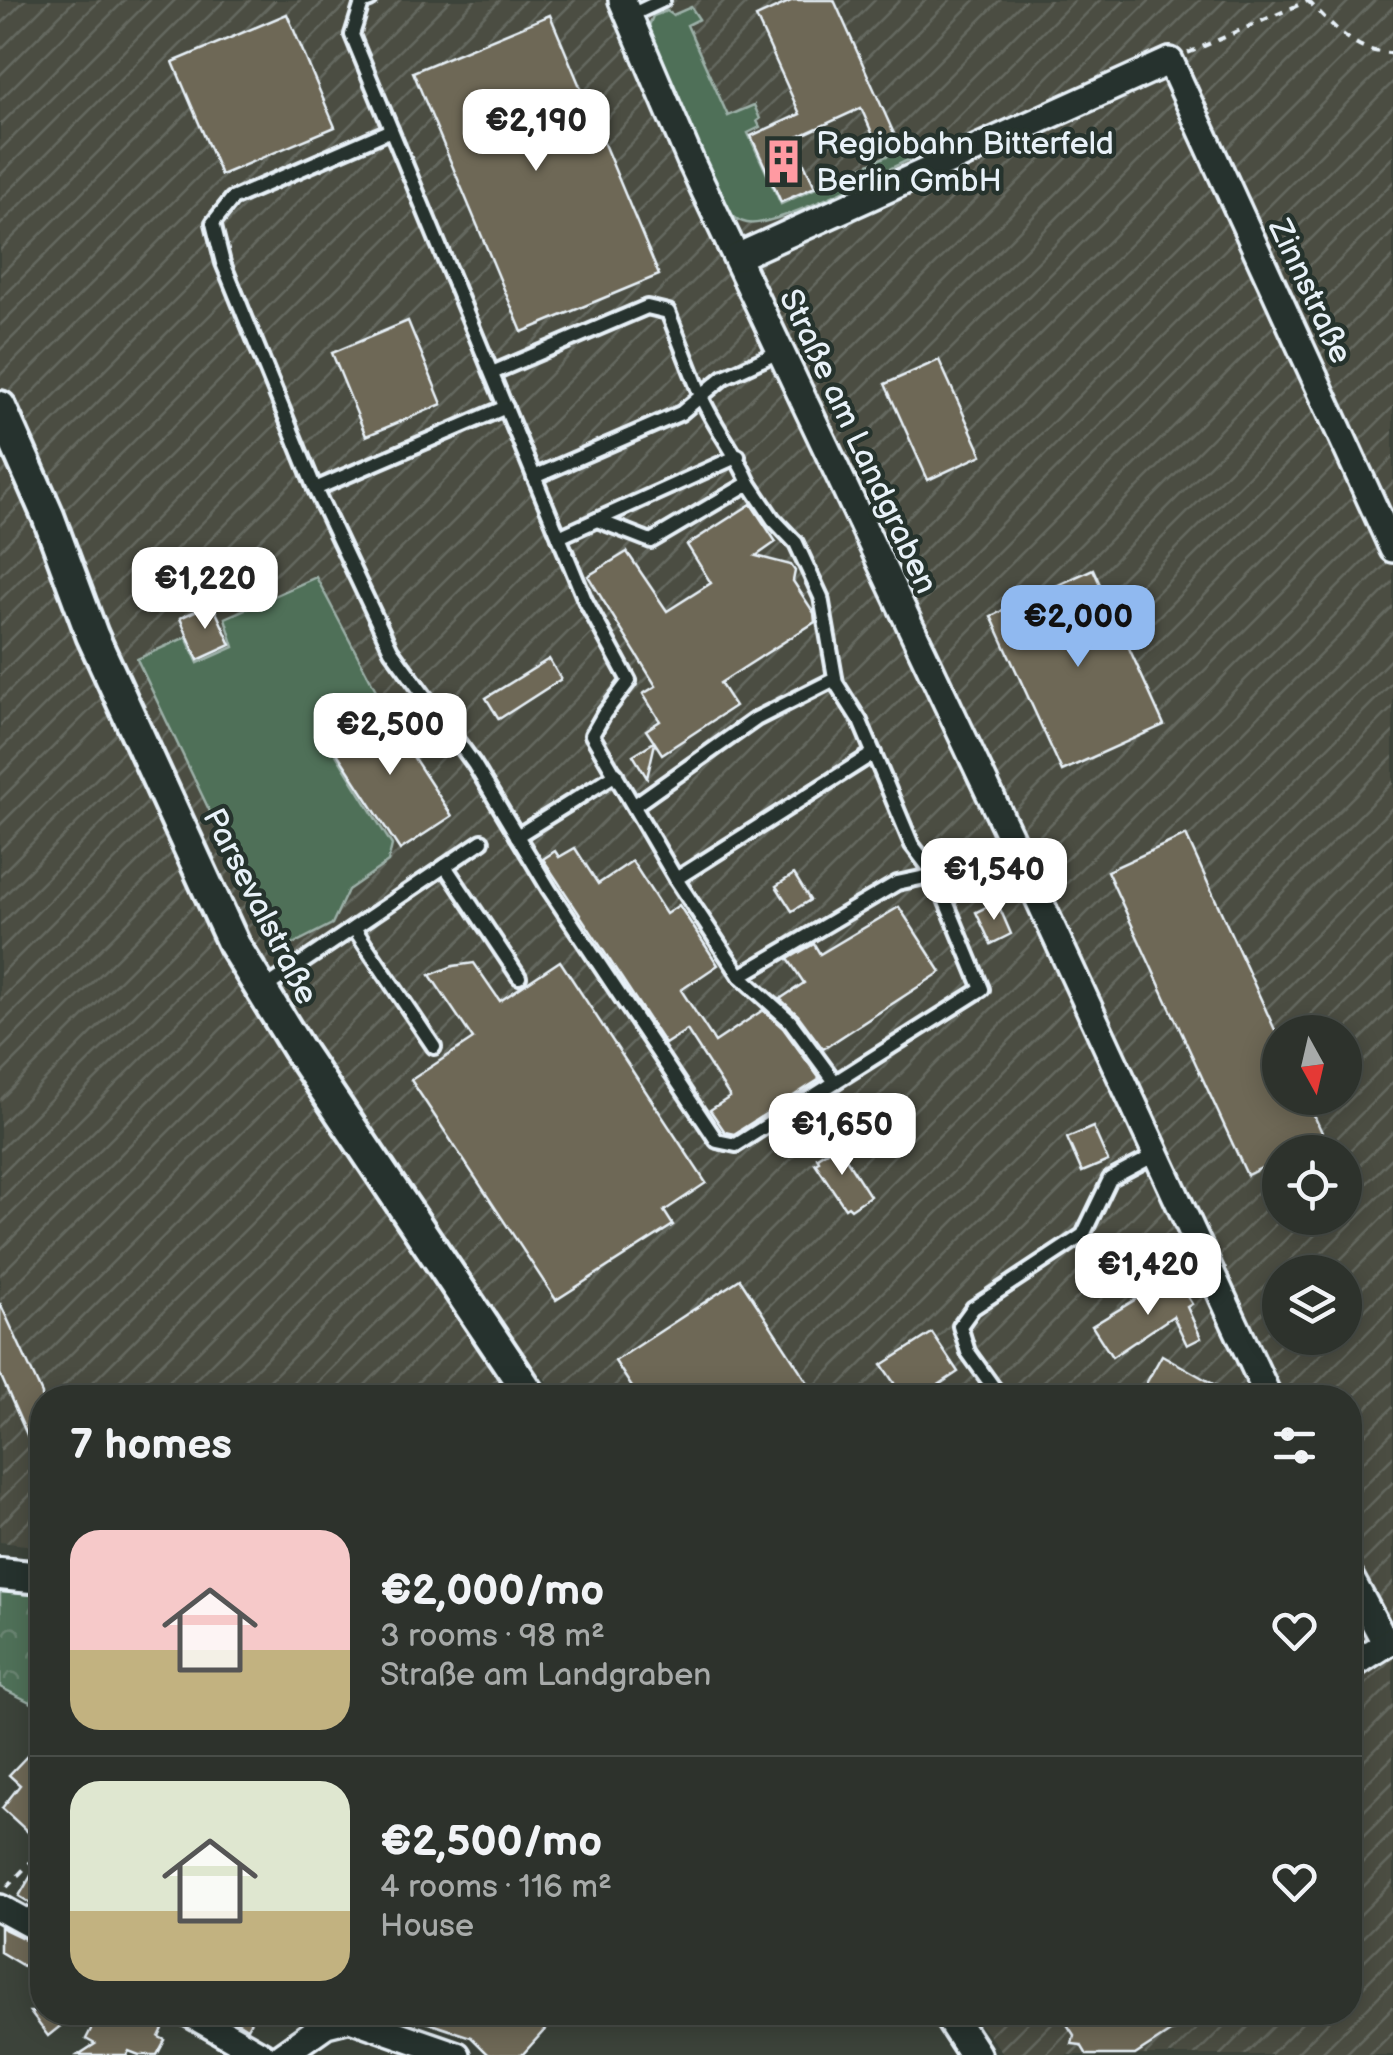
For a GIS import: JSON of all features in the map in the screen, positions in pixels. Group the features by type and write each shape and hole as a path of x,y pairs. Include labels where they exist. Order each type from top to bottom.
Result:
{"street":[{"name":"Straße am Landgraben","path":"625,8 653,79 1263,1385"},
{"path":"737,257 1170,61"},
{"name":"Zinnstraße","path":"1170,61 1393,549"},
{"name":"Parsevalstraße","path":"0,408 48,516 92,635 219,916 260,991 523,1385"},
{"path":"0,1574 30,1577"},
{"path":"1362,1596 1390,1641 1362,1659"},
{"path":"0,1908 30,1925"},
{"path":"210,2025 262,2055"},
{"path":"282,2055 325,2025"},
{"path":"370,2025 457,2055"},
{"path":"954,2025 974,2055"}],"lane":[{"path":"370,0 362,4 352,35 585,600 629,681 592,735 676,878 740,976 790,1022 835,1082"},
{"path":"625,8 663,0"},
{"path":"391,130 232,199 213,223 222,263 314,489 391,650 474,764 717,1142 736,1146 982,989 935,875 912,846 860,721 836,679 821,597 796,543 773,519 749,483 738,456 702,396 668,312 647,307 492,373"},
{"path":"534,477 681,413 724,377 781,350"},
{"path":"314,489 506,408"},
{"path":"560,537 738,456"},
{"path":"597,520 651,541 749,483"},
{"path":"636,805 756,719 836,679"},
{"path":"676,878 874,753"},
{"path":"518,836 616,774"},
{"path":"740,976 897,882 935,875 1011,839"},
{"path":"260,991 482,840"},
{"path":"445,866 519,977"},
{"path":"354,928 434,1047"},
{"path":"992,1385 968,1352 960,1326 972,1308 1083,1235 1110,1180 1156,1154"}],"path":[{"path":"1170,61 1309,0 1353,44 1377,54 1393,53"},
{"path":"0,1894 30,1863"}],"shaded area":[{"path":"0,0 1393,0 1393,2055 1005,2055 980,2025 1362,2025 1362,1385 549,1385 540,1372 523,1385 30,1385 30,1546 0,1542"}],"green space":[{"path":"691,7 699,19 687,25 728,116 754,105 760,127 748,133 781,204 917,142 921,154 782,217 747,223 736,218 723,204 646,33 653,16 667,11 673,15"},
{"path":"316,577 379,696 324,735 392,845 388,862 348,890 332,924 277,952 137,659 186,637 198,663 234,647 225,618"},
{"path":"0,1591 30,1595 30,1702 0,1687"}],"building":[{"path":"793,0 834,0 895,136 877,144 861,108 793,139 815,187 781,202 751,136 800,114 756,17"},
{"path":"287,14 335,127 221,175 173,62"},
{"path":"550,15 659,275 522,332 413,72"},
{"path":"408,321 442,404 366,436 332,353"},
{"path":"939,360 982,455 928,480 885,384"},
{"path":"751,504 776,542 756,556 791,565 795,571 793,581 814,613 815,622 720,683 735,706 662,754 655,743 647,778 633,755 654,742 646,730 660,721 643,694 656,686 588,576 627,552 667,611 711,583 687,545"},
{"path":"1093,569 1164,725 1062,771 991,616"},
{"path":"212,603 231,645 198,660 180,618"},
{"path":"549,659 561,679 499,719 486,698"},
{"path":"380,706 452,816 400,850 328,739"},
{"path":"1186,835 1268,1015 1262,1015 1262,1115 1314,1115 1323,1135 1262,1135 1262,1168 1247,1175 1107,871"},
{"path":"575,848 598,884 632,861 666,914 679,905 718,965 681,990 715,1042 763,1010 783,1028 820,1079 734,1134 725,1132 710,1110 730,1097 687,1030 665,1044 543,859 555,851 559,857"},
{"path":"794,874 810,900 792,911 776,886"},
{"path":"997,902 1011,934 991,944 976,912"},
{"path":"899,907 941,972 823,1049 798,1015 780,999 804,983 788,959 814,944 820,954"},
{"path":"560,961 706,1183 664,1211 673,1225 556,1300 411,1080 473,1039 430,975 474,963 500,1001"},
{"path":"1093,1127 1108,1161 1082,1172 1067,1138"},
{"path":"837,1145 870,1196 851,1209 845,1208 815,1163 819,1161 817,1157"},
{"path":"1174,1276 1192,1304 1187,1307 1201,1338 1187,1345 1173,1316 1112,1357 1092,1326"},
{"path":"740,1279 809,1385 631,1385 615,1361"},
{"path":"0,1303 38,1385 30,1385 30,1442 0,1374"},
{"path":"932,1333 958,1372 938,1385 895,1385 882,1365"},
{"path":"1162,1355 1215,1385 1145,1385"},
{"path":"28,1755 30,1834 2,1808 20,1785 9,1775"},
{"path":"30,1877 30,1903 19,1896"},
{"path":"0,1927 30,1941 30,1970 0,1952"},
{"path":"40,2025 62,2025 48,2036"},
{"path":"93,2025 165,2025 159,2037 165,2040 157,2055 129,2051 127,2055 78,2055 95,2044 86,2039"},
{"path":"434,2025 549,2025 522,2055 489,2055 471,2037"},
{"path":"1067,2025 1181,2025 1135,2055 1087,2055 1081,2045 1072,2044 1074,2035"}],"place":[{"name":"Regiobahn Bitterfeld Berlin GmbH","path":"783,161"}]}
